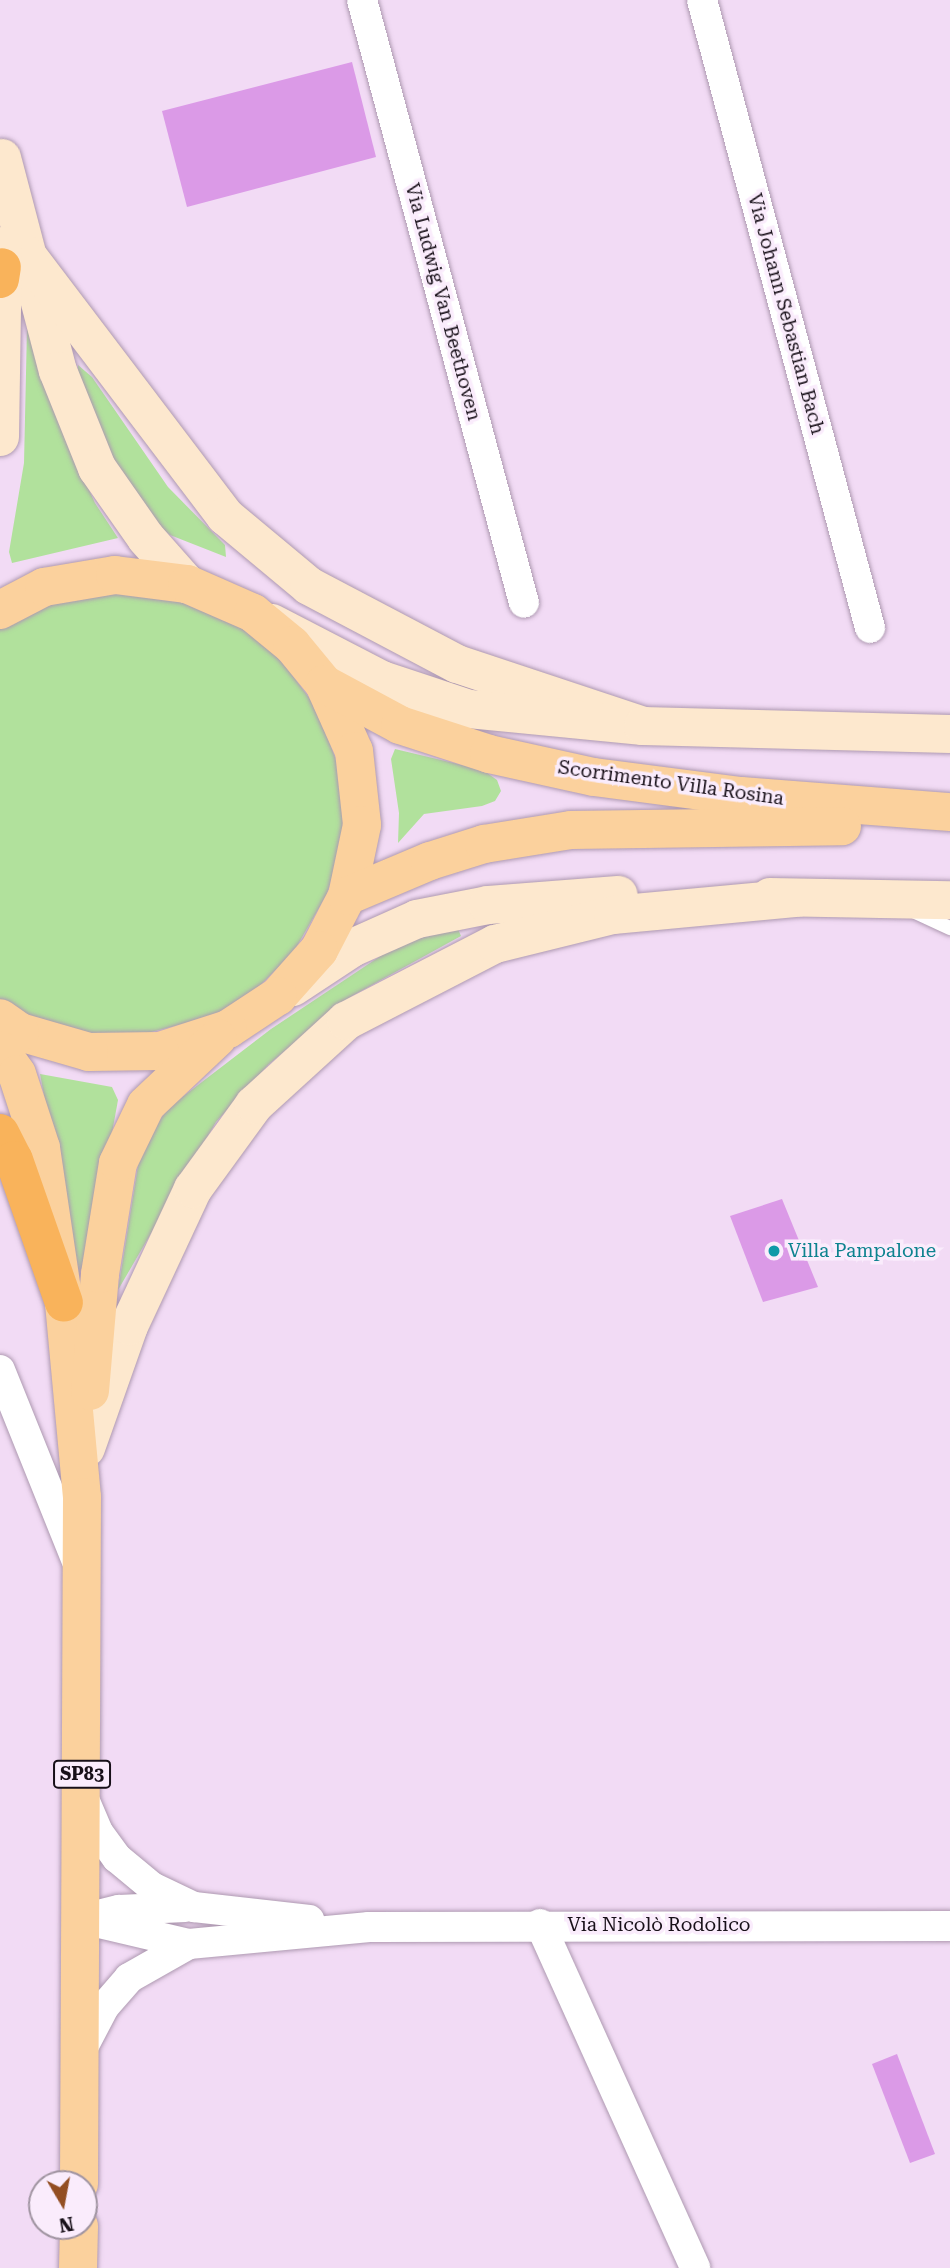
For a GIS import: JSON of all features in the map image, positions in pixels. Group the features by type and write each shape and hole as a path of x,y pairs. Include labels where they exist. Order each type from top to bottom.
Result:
{"highway":[{"path":"0,1133 14,1160 64,1303"}],"main road":[{"path":"0,610 44,587 115,575 187,584 253,613 292,645 324,684 354,751 362,825 347,897 319,950 278,996 228,1029 160,1051 89,1052 20,1032 0,1018"},
{"name":"Scorrimento Villa Rosina","path":"324,684 400,725 489,754 594,777 741,796 950,812"},
{"name":"Scorrimento Villa Rosina","path":"347,897 430,861 484,844 571,830 950,823"},
{"name":"SP83","path":"82,1497 100,1274 118,1163 146,1105 228,1029"},
{"name":"SP83","path":"0,1050 17,1074 41,1148 64,1303 82,1497 79,2170"},
{"path":"78,2268 79,2240"}],"street":[{"name":"Via Ludwig Van Beethoven","path":"362,0 524,603"},
{"name":"Via Johann Sebastian Bach","path":"702,0 870,628"},
{"path":"0,437 6,259 1,150"},
{"path":"6,259 58,371 97,468 146,538 187,584"},
{"path":"6,259 225,516 309,586 457,664 643,726"},
{"path":"253,613 382,680 469,709 643,726 950,734"},
{"path":"278,996 352,948 416,919 488,905 615,895 950,900"},
{"path":"86,1448 134,1313 193,1189 254,1105 346,1021 495,943 613,915 797,898"},
{"path":"0,1370 83,1577"},
{"name":"Via Nicolò Rodolico","path":"82,1794 98,1832 117,1858 152,1887 194,1907"},
{"name":"Via Nicolò Rodolico","path":"82,1919 130,1909 194,1907 369,1927"},
{"name":"Via Nicolò Rodolico","path":"82,1919 112,1930 189,1944 369,1927 540,1924 950,1926"},
{"path":"540,1924 695,2268"},
{"name":"Via Nicolò Rodolico","path":"81,2051 104,2007 129,1978 189,1944"}],"lane":[{"path":"886,899 950,928"}],"green space":[{"path":"27,328 63,433 95,503 118,538 12,563 9,552 24,463"},
{"path":"78,365 92,377 168,487 225,545 226,557 170,535 145,514 122,479 78,378"},
{"path":"125,592 184,602 234,622 276,653 318,710 338,766 345,834 327,894 293,953 243,1002 215,1016 135,1036 86,1034 30,1016 0,1000 0,624 65,598"},
{"path":"395,749 483,770 497,780 501,791 495,801 482,806 424,814 398,843 399,813 391,759"},
{"path":"458,929 461,936 352,996 269,1064 216,1122 118,1290 141,1147 168,1108 271,1029 400,943"},
{"path":"40,1074 112,1087 118,1100 91,1249 78,1276"}],"building":[{"path":"352,62 376,157 187,207 162,111"},
{"name":"Villa Pampalone","path":"782,1199 818,1287 763,1302 730,1216"},
{"path":"897,2054 935,2154 910,2163 872,2064"}],"place":[{"name":"Villa Pampalone","path":"774,1251"}]}
